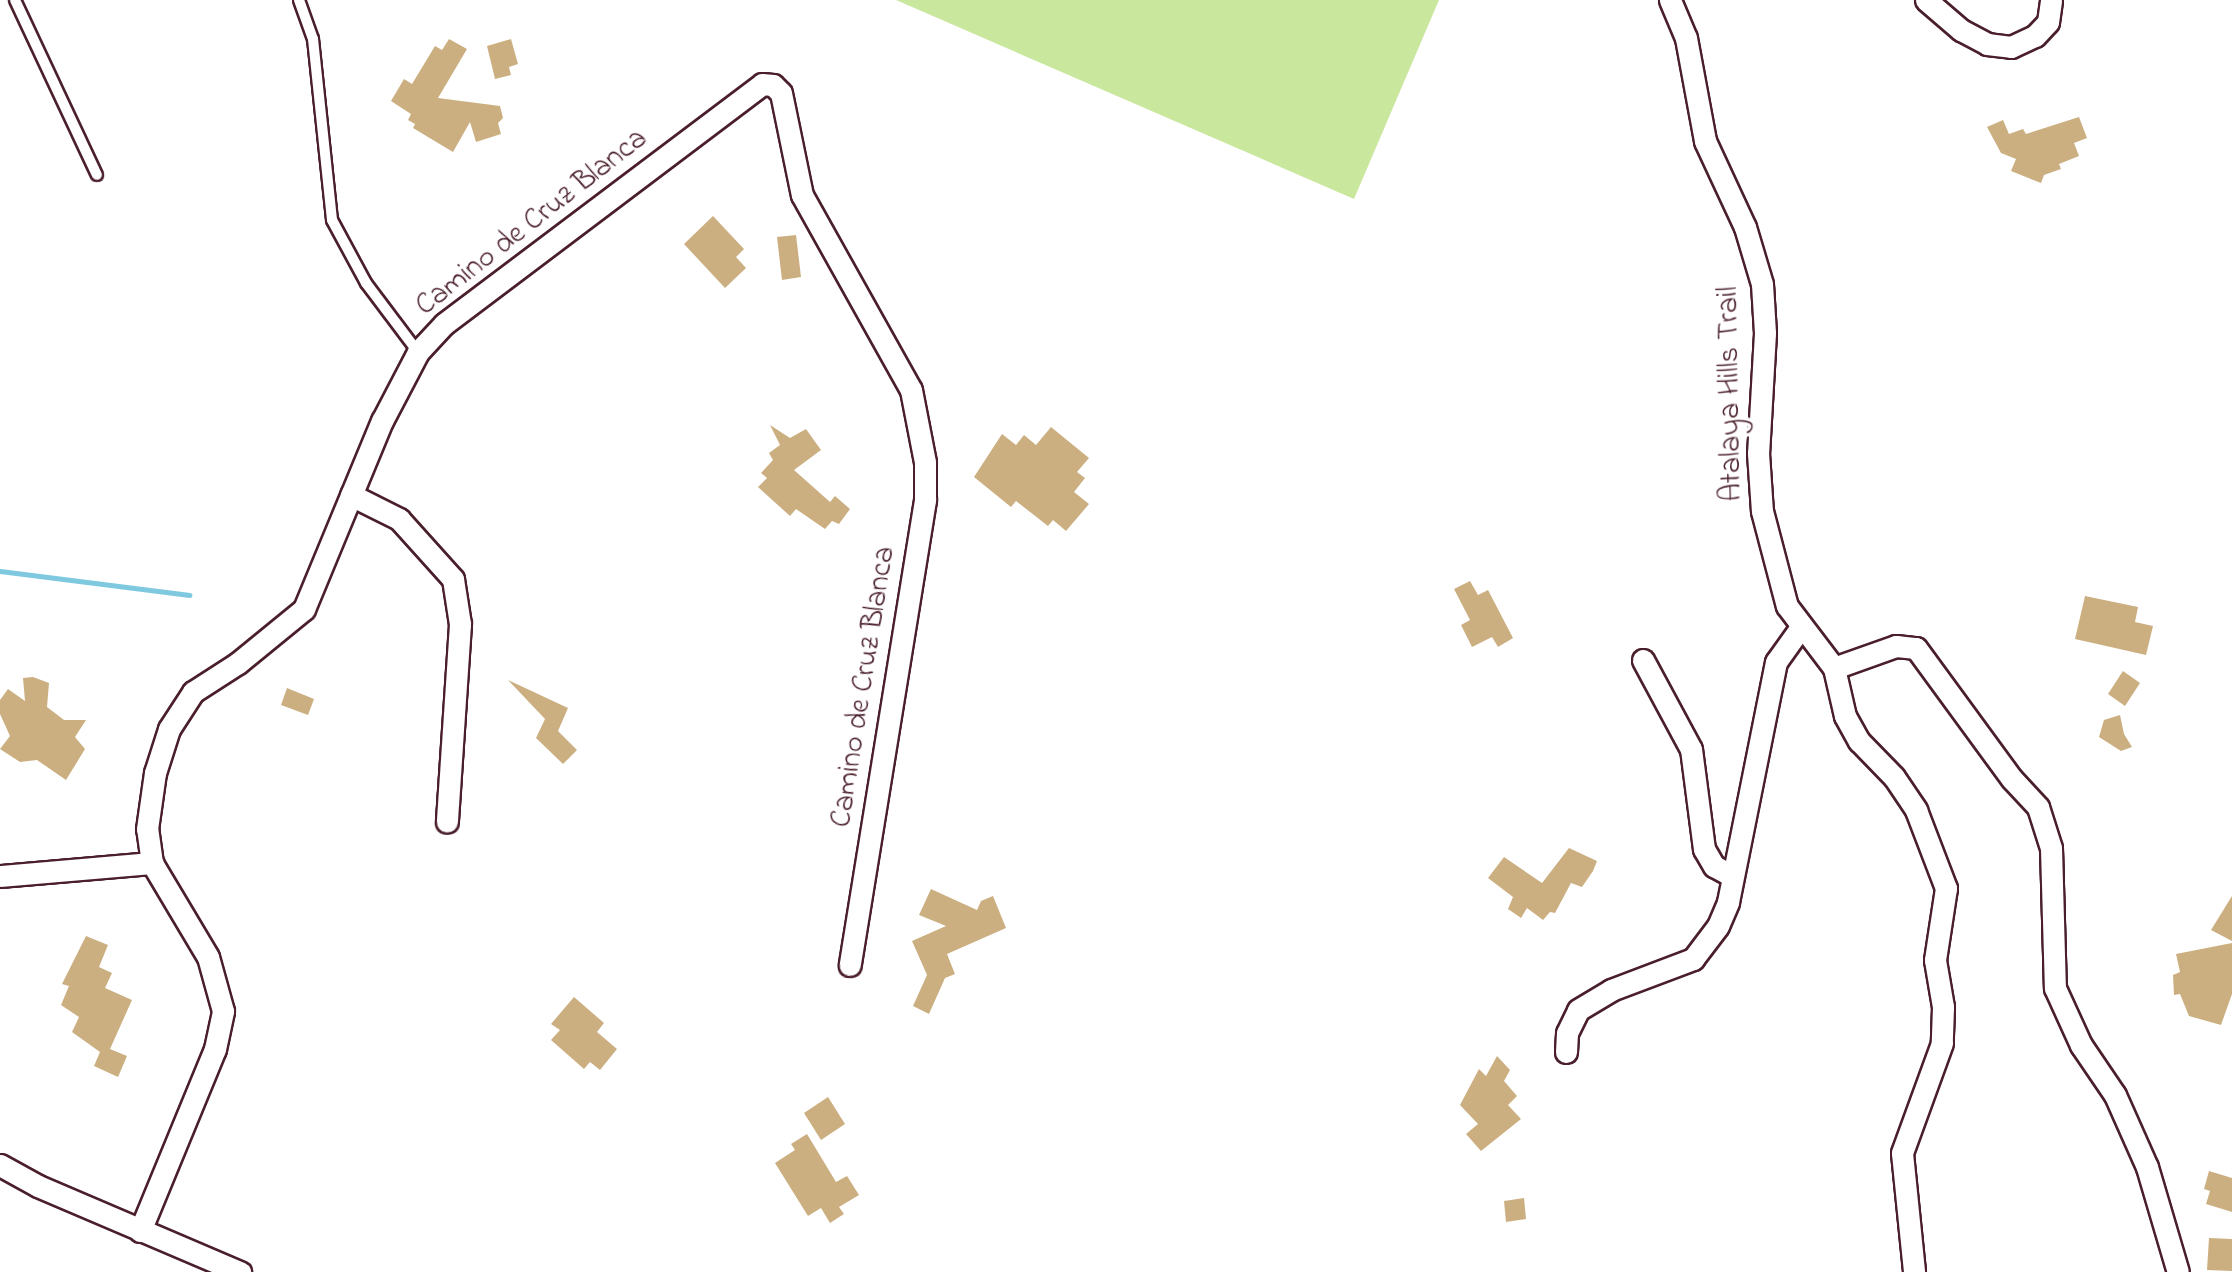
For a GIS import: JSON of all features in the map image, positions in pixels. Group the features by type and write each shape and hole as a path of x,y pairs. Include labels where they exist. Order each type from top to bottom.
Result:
{"street":[{"name":"Atalaya Hills Trail","path":"1670,0 1686,38 1705,141 1745,227 1762,284 1765,333 1758,453 1762,511 1787,606 1834,668"},
{"path":"1926,0 1961,30 1987,44 2011,47 2048,22 2051,0"},
{"name":"Camino de Cruz Blanca","path":"140,1231 215,1049 223,1012 208,957 152,863 147,829 155,773 169,729 193,692 238,663 304,609 390,402 418,352 444,324 762,84 773,85 781,93 802,195 911,390 925,462 925,500 850,965"},
{"path":"351,495 399,519 453,579 460,624 447,822"},
{"path":"1566,1052 1567,1033 1578,1010 1592,1000 1693,959 1707,946 1728,902 1776,662 1801,627"},
{"path":"1914,1272 1902,1153 1942,1043 1943,1007 1935,960 1946,888 1916,810 1894,777 1859,741 1845,716 1834,668 1896,646 1916,648 2012,779 2038,807 2052,848 2055,988 2081,1045 2115,1095 2147,1167 2178,1272"},
{"path":"1643,660 1691,749 1703,849 1714,866 1732,876"},
{"path":"0,876 152,863"},
{"path":"0,1165 140,1231 240,1272"}],"lane":[{"path":"15,0 97,174"},
{"path":"299,0 313,39 332,220 366,284 418,352"}],"green space":[{"path":"896,0 1439,0 1354,199"}],"building":[{"path":"449,39 467,49 438,98 500,106 503,118 498,123 501,134 476,142 470,122 453,152 413,128 415,124 408,120 411,114 391,101 404,79 412,84 435,46 442,50"},
{"path":"511,39 518,64 509,67 511,75 495,79 487,46"},
{"path":"2079,117 2087,138 2074,143 2079,156 2059,164 2061,169 2044,175 2041,183 2011,171 2016,159 2001,153 1987,127 2003,120 2009,134 2023,129 2026,134"},
{"path":"713,216 744,249 736,257 746,268 725,288 684,244"},
{"path":"796,235 801,277 782,280 777,237"},
{"path":"770,425 790,438 806,429 821,450 794,470 830,502 835,496 850,509 839,524 832,521 825,529 796,509 790,516 758,487 767,478 761,473 773,460 769,453 780,445"},
{"path":"1051,427 1089,458 1077,472 1085,478 1074,492 1089,504 1066,531 1053,520 1048,526 1016,501 1011,507 974,477 1002,434 1016,445 1024,435 1036,445"},
{"path":"1470,581 1478,595 1488,590 1513,638 1498,647 1492,637 1472,647 1461,625 1470,620 1454,589"},
{"path":"2085,596 2138,607 2135,622 2153,626 2146,655 2075,639"},
{"path":"2123,671 2140,683 2125,706 2108,694"},
{"path":"33,677 49,683 47,707 64,720 86,720 75,737 85,749 66,780 37,760 20,762 0,749 10,736 0,714 0,700 8,689 25,701 23,678"},
{"path":"508,680 568,708 558,731 577,750 563,764 536,738 545,719"},
{"path":"287,688 314,699 308,715 281,705"},
{"path":"2120,715 2124,734 2132,747 2121,751 2099,737 2104,720"},
{"path":"1569,848 1597,861 1582,887 1571,883 1555,913 1550,912 1543,920 1527,908 1521,918 1508,909 1513,897 1488,878 1504,857 1542,883"},
{"path":"931,889 977,910 981,901 993,896 1006,928 947,954 955,974 945,978 929,1014 913,1006 927,975 912,941 946,926 919,915"},
{"path":"2232,896 2232,941 2211,930"},
{"path":"86,936 108,945 99,967 112,973 105,988 132,1000 110,1049 127,1056 118,1077 94,1066 100,1052 72,1032 79,1017 61,1005 69,986 62,984"},
{"path":"2232,943 2232,994 2221,1025 2189,1016 2180,994 2174,995 2173,975 2180,972 2176,954"},
{"path":"574,997 604,1023 597,1032 617,1049 600,1070 590,1062 584,1069 551,1040 560,1030 551,1024"},
{"path":"1497,1056 1510,1070 1504,1081 1517,1096 1508,1105 1521,1119 1481,1151 1466,1134 1478,1124 1460,1105 1479,1069 1486,1076"},
{"path":"828,1097 845,1124 821,1140 804,1113"},
{"path":"807,1134 836,1182 847,1176 859,1195 839,1207 844,1214 830,1223 821,1208 808,1216 775,1163 795,1150 791,1144"},
{"path":"2209,1171 2232,1178 2232,1212 2206,1204 2210,1191 2204,1189"},
{"path":"1524,1198 1526,1219 1506,1222 1504,1201"},
{"path":"2209,1238 2232,1239 2232,1271 2207,1270"}],"waterway":[{"path":"0,571 189,595"}]}
